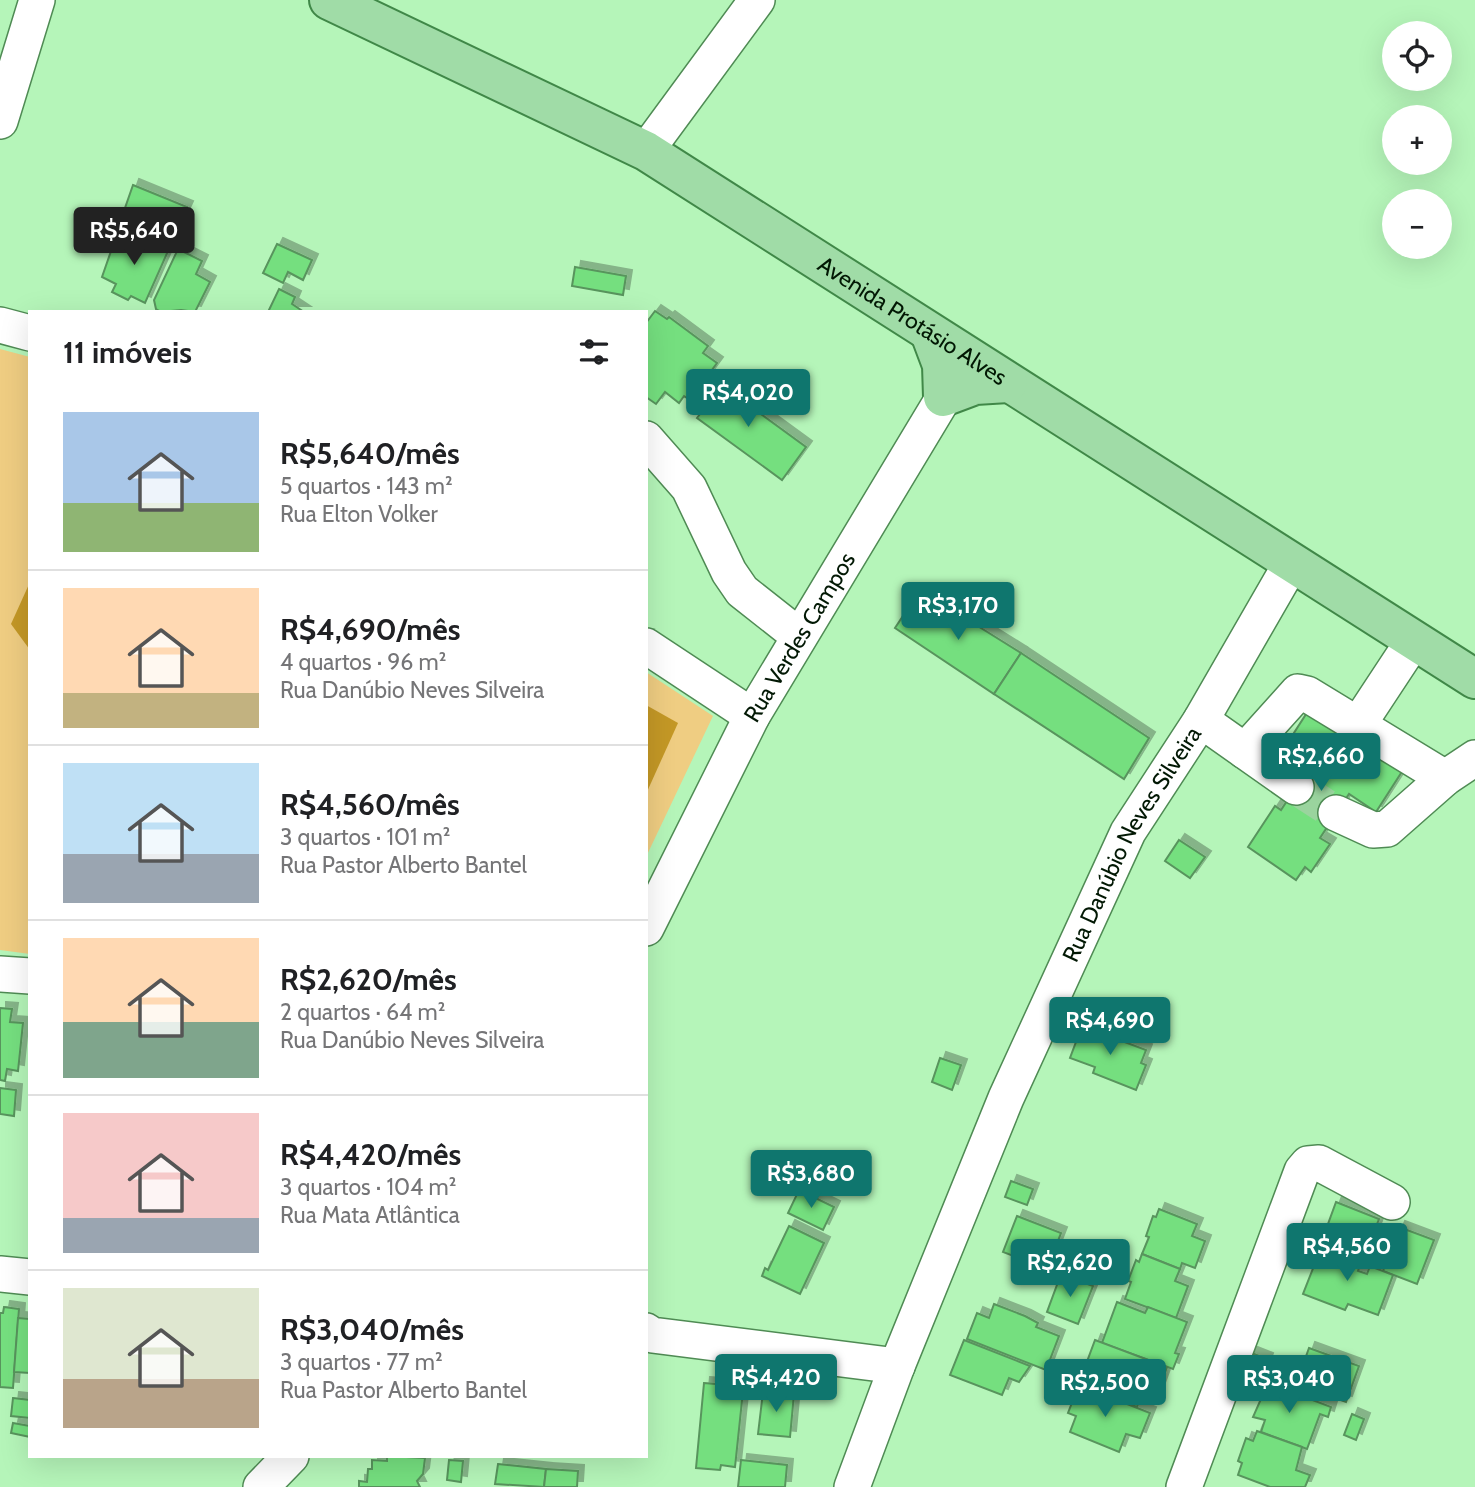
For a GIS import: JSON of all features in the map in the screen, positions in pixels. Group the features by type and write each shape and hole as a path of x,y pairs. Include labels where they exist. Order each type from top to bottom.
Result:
{"main road":[{"name":"Avenida Protásio Alves","path":"329,0 646,151 1475,679"},
{"path":"930,333 942,365 943,397 975,385 1008,383"}],"street":[{"path":"0,121 37,0"},
{"path":"646,151 757,0"},
{"path":"0,325 28,332"},
{"name":"Rua Verdes Campos","path":"648,924 752,716 968,356"},
{"path":"648,441 689,488 729,572 742,591 799,636"},
{"name":"Rua Danúbio Neves Silveira","path":"852,1487 897,1366 1006,1098 1122,845 1201,720 1292,562"},
{"path":"1358,725 1414,640"},
{"path":"648,647 752,716"},
{"path":"1245,751 1298,692 1307,694 1445,778"},
{"path":"1201,720 1296,787"},
{"path":"1336,813 1373,830 1387,830 1445,778 1475,758"},
{"path":"0,974 28,976"},
{"path":"1184,1487 1302,1171 1308,1164 1319,1163 1392,1202"},
{"path":"0,1274 28,1277"},
{"path":"648,1332 652,1335 897,1366"},
{"path":"261,1487 289,1458"}],"shaded area":[{"path":"0,349 28,356 28,954 0,950"},
{"path":"28,586 28,647 11,624"},
{"path":"648,673 713,716 648,853"},
{"path":"648,706 678,723 648,790"}],"building":[{"path":"133,185 187,207 177,229 125,208"},
{"path":"118,231 168,251 145,303 131,296 128,300 112,292 116,284 102,277"},
{"path":"277,244 312,260 303,280 288,272 283,283 263,273"},
{"path":"178,249 202,261 196,274 210,282 196,310 158,310 154,300"},
{"path":"575,267 626,276 623,295 572,286"},
{"path":"279,289 295,297 292,304 301,310 269,310"},
{"path":"655,311 667,319 669,317 708,346 703,353 717,363 690,400 684,396 679,403 665,392 656,404 648,398 648,320"},
{"path":"706,378 718,387 720,384 806,447 782,480 697,418 706,406 692,396"},
{"path":"920,590 1021,653 994,694 895,628"},
{"path":"1021,653 1149,738 1124,779 994,694"},
{"path":"1310,708 1403,770 1376,812 1349,794 1320,838 1330,844 1311,872 1305,867 1296,880 1248,847 1275,806 1281,810 1309,767 1283,750"},
{"path":"1179,840 1205,857 1190,878 1165,861"},
{"path":"0,1008 12,1009 10,1022 23,1023 18,1071 7,1069 5,1081 0,1080"},
{"path":"1082,1026 1146,1050 1141,1063 1146,1065 1136,1090 1093,1073 1095,1067 1070,1058"},
{"path":"940,1058 961,1065 952,1090 932,1082"},
{"path":"0,1088 16,1090 14,1116 0,1114"},
{"path":"1011,1181 1033,1189 1027,1205 1005,1197"},
{"path":"799,1190 834,1207 823,1230 788,1213"},
{"path":"1336,1202 1379,1219 1370,1242 1328,1224"},
{"path":"1159,1209 1197,1224 1192,1236 1205,1241 1195,1268 1182,1263 1180,1269 1142,1254 1153,1216 1156,1217"},
{"path":"1017,1216 1061,1233 1047,1269 1003,1252"},
{"path":"789,1226 824,1243 800,1294 762,1276 765,1268 768,1270"},
{"path":"1399,1227 1434,1240 1417,1284 1383,1271"},
{"path":"1321,1248 1361,1263 1358,1271 1367,1274 1370,1266 1393,1275 1378,1315 1348,1304 1345,1310 1303,1294"},
{"path":"1142,1254 1180,1269 1175,1281 1188,1286 1176,1318 1125,1299 1131,1282 1128,1281 1136,1260 1139,1262"},
{"path":"1061,1274 1093,1286 1078,1324 1047,1312"},
{"path":"1117,1302 1145,1313 1148,1307 1187,1322 1175,1353 1179,1354 1173,1369 1102,1343"},
{"path":"994,1304 1025,1316 1038,1323 1036,1327 1059,1336 1046,1370 967,1339 977,1313 989,1318"},
{"path":"4,1307 19,1309 13,1388 0,1387 0,1313 3,1313"},
{"path":"18,1318 28,1319 28,1373 14,1372"},
{"path":"964,1340 1030,1366 1019,1382 1009,1378 1002,1395 950,1375"},
{"path":"1095,1340 1167,1367 1157,1394 1144,1388 1137,1407 1087,1388 1094,1371 1085,1367"},
{"path":"1309,1348 1359,1366 1346,1402 1313,1390 1310,1399 1271,1384 1278,1365 1300,1373"},
{"path":"1249,1352 1267,1359 1259,1380 1241,1373"},
{"path":"704,1383 727,1385 727,1389 743,1391 735,1467 721,1465 720,1470 696,1468"},
{"path":"1268,1383 1331,1407 1328,1417 1320,1414 1307,1449 1261,1432 1265,1420 1253,1417"},
{"path":"1079,1385 1150,1413 1140,1438 1126,1434 1119,1452 1070,1432 1076,1416 1068,1413"},
{"path":"763,1392 794,1394 790,1437 758,1434"},
{"path":"13,1398 28,1400 28,1418 11,1416"},
{"path":"1352,1414 1364,1419 1356,1440 1344,1435"},
{"path":"13,1423 28,1426 28,1437 11,1433"},
{"path":"1257,1431 1302,1447 1296,1470 1310,1475 1305,1487 1270,1487 1238,1475 1242,1463 1238,1461 1246,1438 1253,1441"},
{"path":"387,1458 425,1458 423,1474 417,1481 420,1487 359,1487 359,1481 367,1482 372,1460 387,1461"},
{"path":"449,1460 463,1461 461,1482 447,1480"},
{"path":"741,1460 787,1465 785,1487 738,1487"},
{"path":"498,1464 546,1469 544,1487 495,1484"},
{"path":"546,1469 578,1471 577,1487 544,1487"}],"tunnel":[{"path":"1296,787 1336,813"}]}
